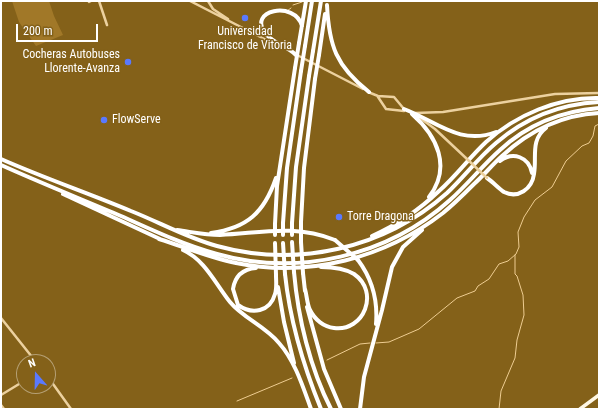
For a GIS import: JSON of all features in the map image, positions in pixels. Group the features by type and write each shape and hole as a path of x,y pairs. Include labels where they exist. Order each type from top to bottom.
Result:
{"highway":[{"path":"306,1 279,168 275,224 275,243 276,275 276,293 271,304 266,308 257,311 244,309 238,305 234,297 234,282 243,272 251,269 264,268 290,269 351,260 379,250 410,235 444,212"},
{"path":"312,1 287,168 283,243 285,274 295,336 307,377 321,409"},
{"path":"321,1 296,167 292,242 294,272 304,333 316,372 331,409"},
{"path":"327,3 315,79 304,168 301,242 303,273 312,331 324,369 341,409"},
{"path":"327,3 329,34 338,60 346,71 369,92"},
{"path":"269,7 264,12 262,19 263,30 273,40 296,55"},
{"path":"296,10 302,26"},
{"path":"404,109 450,131 467,136 484,136 502,129 526,115 552,105 593,97 599,98"},
{"path":"176,229 183,234 217,246 258,254 298,255 336,250 374,238 417,216 454,186 495,143 526,122 553,110 599,102"},
{"path":"1,165 151,229 216,254 261,262 310,262 348,255 376,246 411,229 450,200 511,141 547,120 575,111 599,108"},
{"path":"412,113 432,135 439,152 440,161 437,184 431,195 421,207"},
{"path":"501,156 523,139 555,122 567,118 599,113"},
{"path":"493,166 501,156 524,135 547,120"},
{"path":"487,178 502,190 512,194 525,191 532,182 534,175 534,154 537,138 542,131 555,122"},
{"path":"336,250 384,230 421,207 440,190 485,143 502,129"},
{"path":"360,409 361,389 388,278 397,256 415,236 444,212 493,166 507,156 514,155 523,158 530,165 532,182"},
{"path":"1,159 176,229 201,234 219,235 288,230 309,231 335,240 358,260 370,278 376,300 376,332"},
{"path":"201,234 238,227 249,220 269,197 279,168"},
{"path":"26,176 33,181 185,251 196,258 209,272 236,309 279,342 289,356 311,409"},
{"path":"158,238 218,259 264,268"},
{"path":"305,289 310,310 318,322 329,327 340,329 352,325 361,318 366,310 366,292 362,282 354,274 332,267 310,266"},
{"path":"276,275 284,322 299,378"}],"main road":[{"path":"580,409 599,394"}],"street":[{"path":"98,1 107,25"},
{"path":"190,1 369,92 378,96 394,97 404,109"},
{"path":"208,1 213,9 231,22"},
{"path":"378,96 386,109 394,109 412,113 443,112 555,94 599,94"},
{"path":"383,103 387,97"},
{"path":"394,109 397,102"},
{"path":"412,113 435,129 487,178"},
{"path":"1,318 30,354"},
{"path":"1,395 16,386"},
{"path":"56,389 70,409"},
{"path":"1,405 4,409"}],"shaded area":[{"path":"12,1 49,1 63,35 36,46 19,22"}],"waterway":[{"path":"293,5 302,2"},
{"path":"287,11 291,8"},
{"path":"376,343 389,342 419,329 457,298 475,291 478,286 489,279 499,264 508,261 516,254 519,247 518,232 524,217 535,200 552,187 566,161 582,146 589,143 593,136 595,126 599,124"},
{"path":"499,409 501,391 515,358 517,340 524,315 523,295 515,274 515,255"},
{"path":"327,360 360,344 370,343"},
{"path":"237,401 292,378"}],"place":[{"name":"Universidad Francisco de Vitoria","path":"245,18"},
{"name":"Cocheras Autobuses Llorente-Avanza","path":"128,62"},
{"name":"FlowServe","path":"104,120"},
{"name":"Torre Dragona","path":"339,217"}]}
